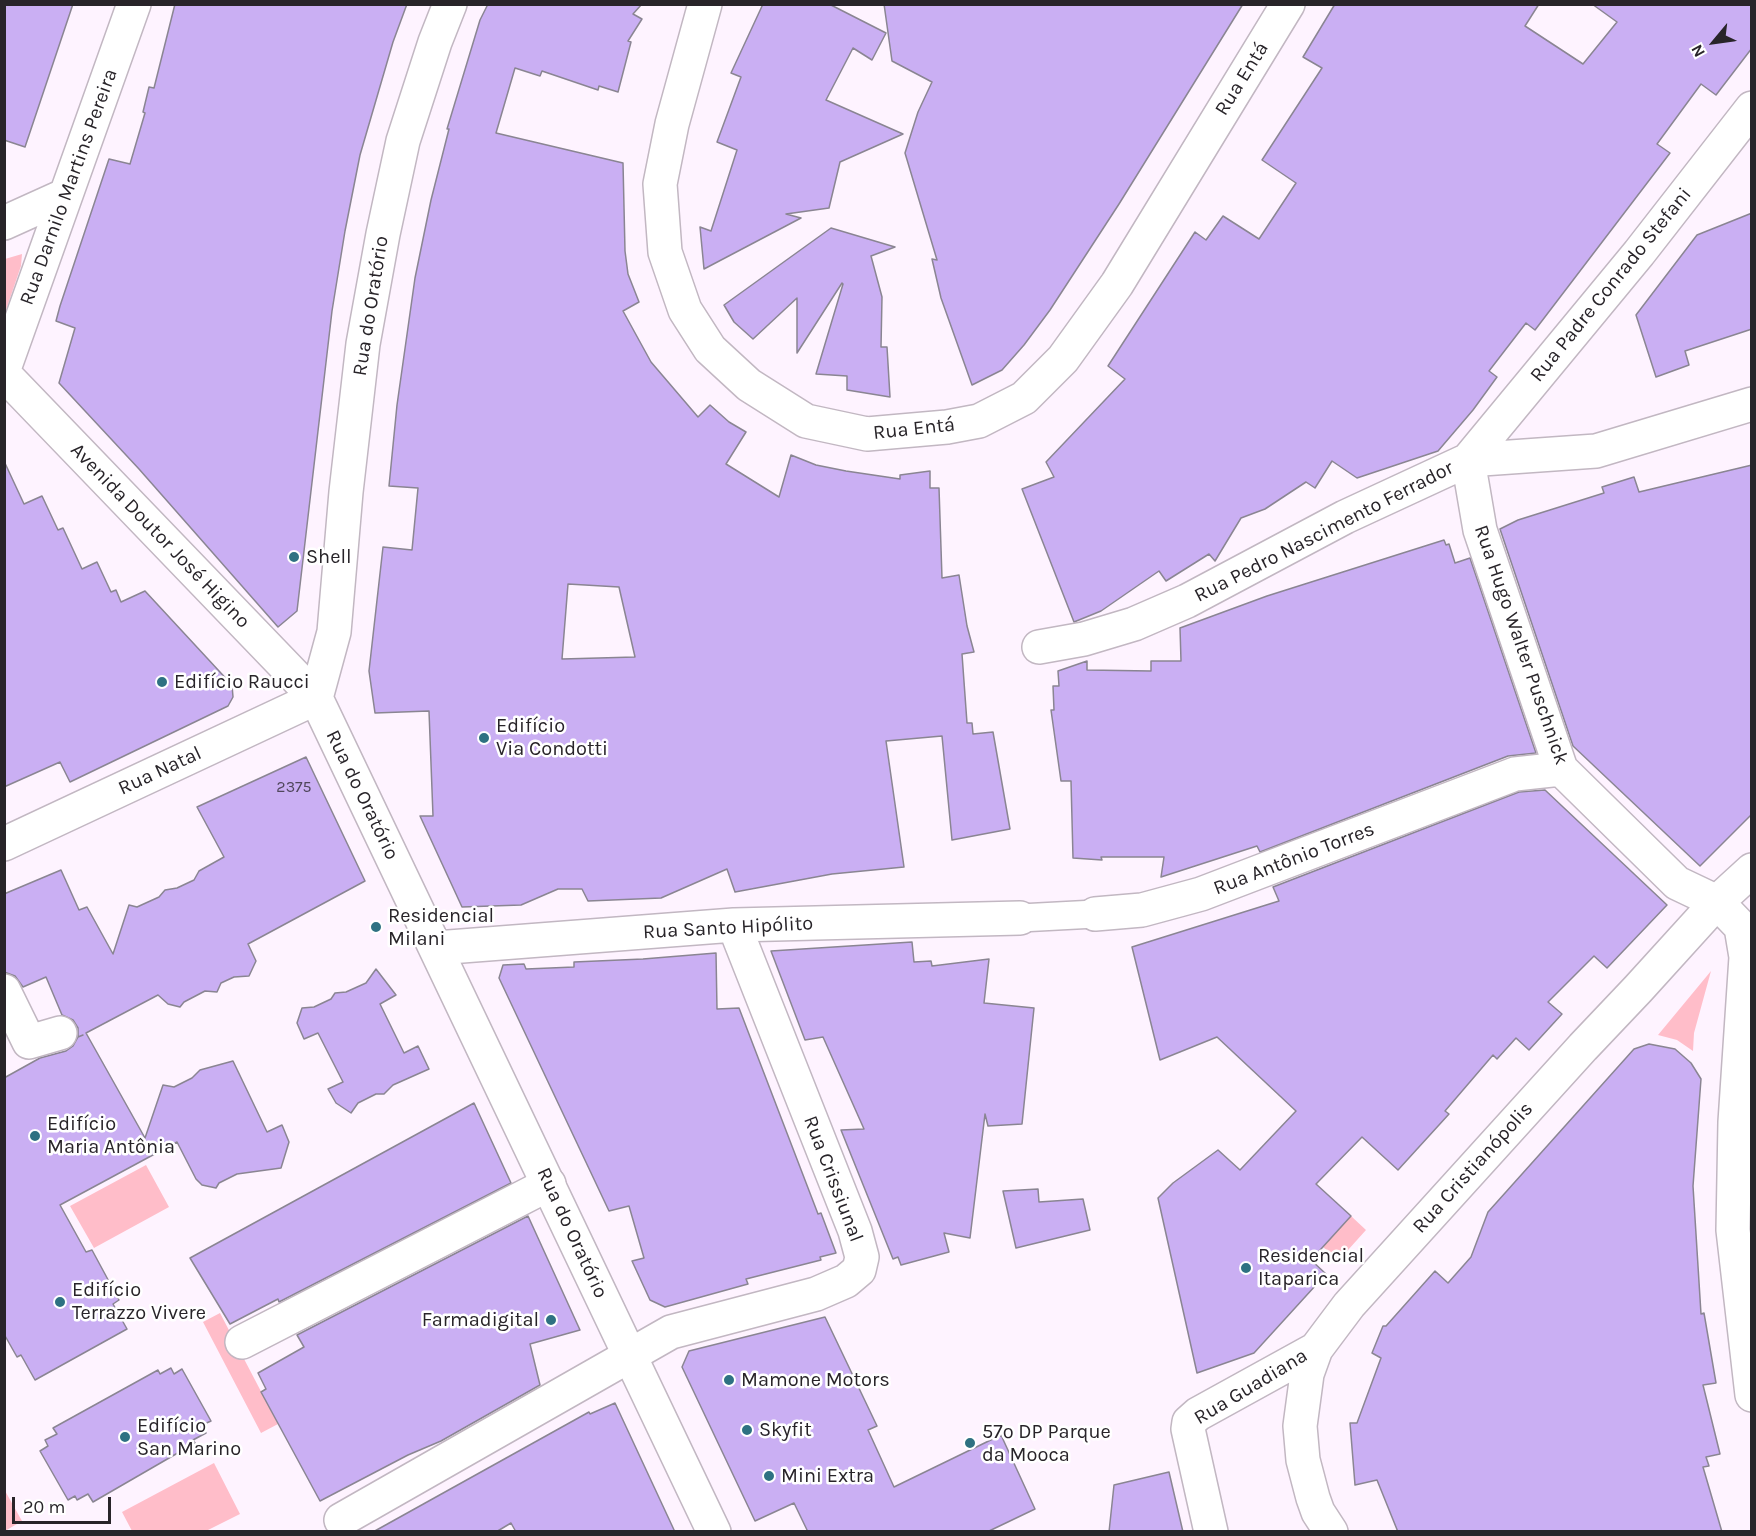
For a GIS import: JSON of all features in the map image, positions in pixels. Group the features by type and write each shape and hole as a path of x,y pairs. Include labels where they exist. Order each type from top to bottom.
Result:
{"street":[{"name":"Rua Darnilo Martins Pereira","path":"4,369 134,4"},
{"name":"Rua do Oratório","path":"450,4 435,42 404,141 382,234 363,344 346,492 334,632 316,698 714,1532"},
{"name":"Rua Entá","path":"705,4 672,124 660,184 664,252 685,310 710,349 749,385 806,421 867,435 947,427 979,421 1024,398 1063,359 1117,284 1287,5"},
{"name":"Rua Padre Conrado Stefani","path":"1468,460 1632,262 1752,108"},
{"path":"4,223 66,195"},
{"name":"Avenida Doutor José Higino","path":"4,374 316,698"},
{"name":"Rua Pedro Nascimento Ferrador","path":"1039,647 1084,639 1134,624 1238,575 1345,517 1468,460 1596,452 1752,404"},
{"name":"Rua Hugo Walter Puschnick","path":"1468,460 1480,530 1561,769 1677,883 1717,902"},
{"name":"Rua Natal","path":"4,844 316,698"},
{"name":"Rua Antônio Torres","path":"1020,918 1142,910 1202,894 1515,774 1561,769"},
{"name":"Rua Cristianópolis","path":"1325,1522 1303,1460 1300,1426 1307,1374 1316,1349 1349,1305 1583,1047 1717,902 1752,870"},
{"path":"1717,902 1740,927 1746,957 1735,1122 1733,1230 1752,1395"},
{"name":"Rua Santo Hipólito","path":"436,948 734,925 1020,918"},
{"name":"Rua Crissiunal","path":"629,1356 671,1332 816,1294 846,1281 859,1270 862,1257 855,1231 734,925"},
{"path":"4,991 29,1042 60,1033"},
{"path":"242,1342 549,1184"},
{"name":"Rua Guadiana","path":"1211,1532 1188,1429 1189,1422 1198,1414 1316,1349"},
{"path":"341,1520 629,1356"}],"shaded area":[{"path":"22,254 21,266 5,313 5,259"},
{"path":"1711,971 1694,1033 1693,1051 1677,1040 1658,1035"},
{"path":"146,1165 169,1207 94,1248 70,1206"},
{"path":"1351,1216 1366,1230 1339,1260 1323,1247"},
{"path":"220,1313 278,1424 261,1433 203,1322"},
{"path":"214,1463 240,1514 206,1531 132,1531 122,1512"},
{"path":"4,1489 22,1521 5,1531 4,1531"}],"building":[{"path":"4,4 73,4 25,147 4,140"},
{"path":"175,4 407,4 393,42 360,155 332,311 297,611 278,627 139,469 59,383 75,328 56,321 60,306 109,159 130,164 145,113 143,112 149,87 154,88"},
{"path":"488,4 642,4 633,14 642,19 628,41 631,42 618,92 599,86 598,90 542,71 540,76 515,68 496,133 623,163 625,251 628,274 639,302 623,311 651,362 698,417 710,405 729,422 746,432 726,464 779,497 791,455 816,465 900,479 900,475 930,471 930,488 939,488 942,578 959,575 967,626 974,652 962,654 967,723 972,723 973,734 993,732 1010,829 952,840 942,736 886,741 904,867 832,874 735,892 727,869 661,898 588,901 582,889 558,889 521,905 462,907 420,816 433,816 429,711 375,713 369,671 383,547 412,550 418,488 389,486 397,405 415,278 431,200 449,129 447,129 480,20","holes":["568,584 619,587 635,657 562,659"]},
{"path":"763,4 829,4 886,33 872,60 853,48 826,100 903,134 840,162 829,208 786,214 801,218 704,269 700,227 711,231 737,150 717,142 741,77 731,73"},
{"path":"884,4 1243,4 1119,204 1050,310 1002,370 972,385 941,298 932,259 937,260 905,153 918,112 932,82 892,61"},
{"path":"1335,4 1539,4 1525,26 1583,64 1617,22 1592,4 1752,4 1752,48 1716,95 1701,84 1657,144 1670,153 1535,330 1526,323 1489,371 1497,377 1473,410 1438,451 1357,478 1332,461 1315,488 1306,482 1265,509 1241,518 1215,561 1209,554 1166,581 1159,571 1101,611 1074,622 1022,489 1054,477 1046,462 1125,379 1108,366 1195,232 1206,240 1223,216 1259,239 1296,183 1262,160 1322,68 1303,57"},
{"path":"1752,213 1752,329 1685,351 1689,365 1656,377 1636,315 1697,235"},
{"path":"831,228 895,247 871,256 882,297 881,347 887,347 890,397 847,390 847,376 816,374 842,283 797,353 797,298 753,339 734,322 724,305"},
{"path":"4,461 24,504 42,496 58,530 63,528 82,569 97,562 111,592 116,590 121,602 145,591 232,685 233,697 228,706 70,782 60,762 4,787"},
{"path":"1752,465 1752,814 1700,866 1573,746 1500,529 1518,520 1604,493 1602,487 1634,477 1639,492"},
{"path":"1444,540 1446,545 1449,544 1455,563 1470,558 1536,753 1508,756 1260,852 1257,846 1161,877 1164,857 1101,857 1102,860 1073,858 1071,781 1061,781 1051,710 1054,710 1053,686 1059,686 1058,671 1087,661 1087,670 1151,671 1151,661 1181,661 1180,628 1267,596"},
{"path":"306,757 365,881 248,944 256,961 249,976 234,977 221,983 217,992 205,991 184,1002 180,1007 168,1004 158,995 86,1033 145,1138 163,1085 174,1087 192,1078 200,1070 233,1061 267,1132 282,1125 289,1142 281,1168 237,1174 219,1183 216,1188 202,1185 196,1179 177,1142 60,1205 86,1252 92,1250 119,1300 113,1304 127,1329 35,1380 21,1355 17,1357 4,1334 4,1078 40,1058 66,1051 73,1046 78,1037 78,1028 73,1020 62,1015 46,977 23,987 15,976 4,972 4,894 61,870 79,910 87,907 113,954 129,905 137,907 159,897 165,890 177,888 194,880 199,871 224,857 197,807"},
{"path":"1545,790 1667,905 1607,968 1594,956 1548,1002 1562,1014 1529,1050 1516,1038 1497,1059 1493,1055 1445,1111 1449,1114 1398,1170 1362,1137 1316,1184 1351,1216 1311,1260 1326,1274 1254,1353 1197,1373 1158,1198 1173,1183 1218,1150 1240,1170 1296,1111 1217,1037 1160,1060 1132,947 1279,901 1273,887 1519,792"},
{"path":"912,942 914,962 931,961 932,966 989,959 984,1003 1034,1008 1022,1124 988,1126 985,1114 970,1238 944,1233 949,1252 901,1265 898,1257 893,1259 841,1130 864,1129 823,1037 805,1040 771,951"},
{"path":"716,953 717,1009 739,1008 818,1214 821,1213 836,1253 820,1257 821,1260 746,1279 748,1284 665,1307 650,1300 632,1261 644,1258 629,1206 609,1211 499,978 503,965 524,964 526,969 574,967 574,962"},
{"path":"376,969 396,995 380,1004 404,1053 418,1046 429,1069 393,1085 384,1094 376,1094 358,1103 351,1113 336,1103 328,1089 343,1082 318,1033 304,1039 297,1023 302,1008 314,1007 331,999 335,993 346,992 366,983"},
{"path":"1649,1044 1675,1049 1691,1063 1701,1079 1693,1186 1701,1314 1704,1313 1716,1383 1703,1385 1720,1454 1706,1457 1709,1466 1703,1467 1722,1532 1398,1532 1377,1480 1355,1485 1350,1423 1357,1423 1381,1358 1372,1353 1383,1326 1386,1326 1435,1271 1448,1283 1471,1257 1488,1212 1634,1049"},
{"path":"474,1103 511,1183 279,1302 278,1299 230,1324 190,1258"},
{"path":"1038,1189 1039,1202 1083,1199 1090,1230 1016,1248 1003,1191"},
{"path":"528,1216 580,1330 530,1344 540,1385 441,1441 408,1455 320,1501 261,1392 266,1389 258,1373 304,1347 297,1335"},
{"path":"825,1317 877,1426 868,1430 894,1487 1001,1435 1035,1509 987,1532 808,1532 794,1503 755,1521 682,1367 689,1351"},
{"name":"Edifício San Marino","path":"171,1368 174,1374 182,1369 211,1421 202,1425 206,1433 193,1440 195,1443 93,1502 88,1494 77,1500 75,1496 68,1500 40,1451 48,1446 45,1440 57,1434 53,1428 158,1370 160,1374"},
{"path":"615,1403 675,1532 516,1532 511,1523 496,1532 373,1532 589,1412 590,1414"},
{"path":"1169,1472 1183,1532 1109,1532 1114,1485"}],"place":[{"name":"Shell","path":"294,557"},
{"name":"Edifício Raucci","path":"162,682"},
{"name":"Edifício Via Condotti","path":"484,738"},
{"name":"Residencial Milani","path":"376,927"},
{"name":"Edifício Maria Antônia","path":"35,1136"},
{"name":"Residencial Itaparica","path":"1246,1268"},
{"name":"Edifício Terrazzo Vivere","path":"60,1302"},
{"name":"Farmadigital","path":"551,1320"},
{"name":"Mamone Motors","path":"729,1380"},
{"name":"Skyfit","path":"747,1430"},
{"name":"Edifício San Marino","path":"125,1437"},
{"name":"57º DP Parque da Mooca","path":"970,1443"},
{"name":"Mini Extra","path":"769,1476"}]}
